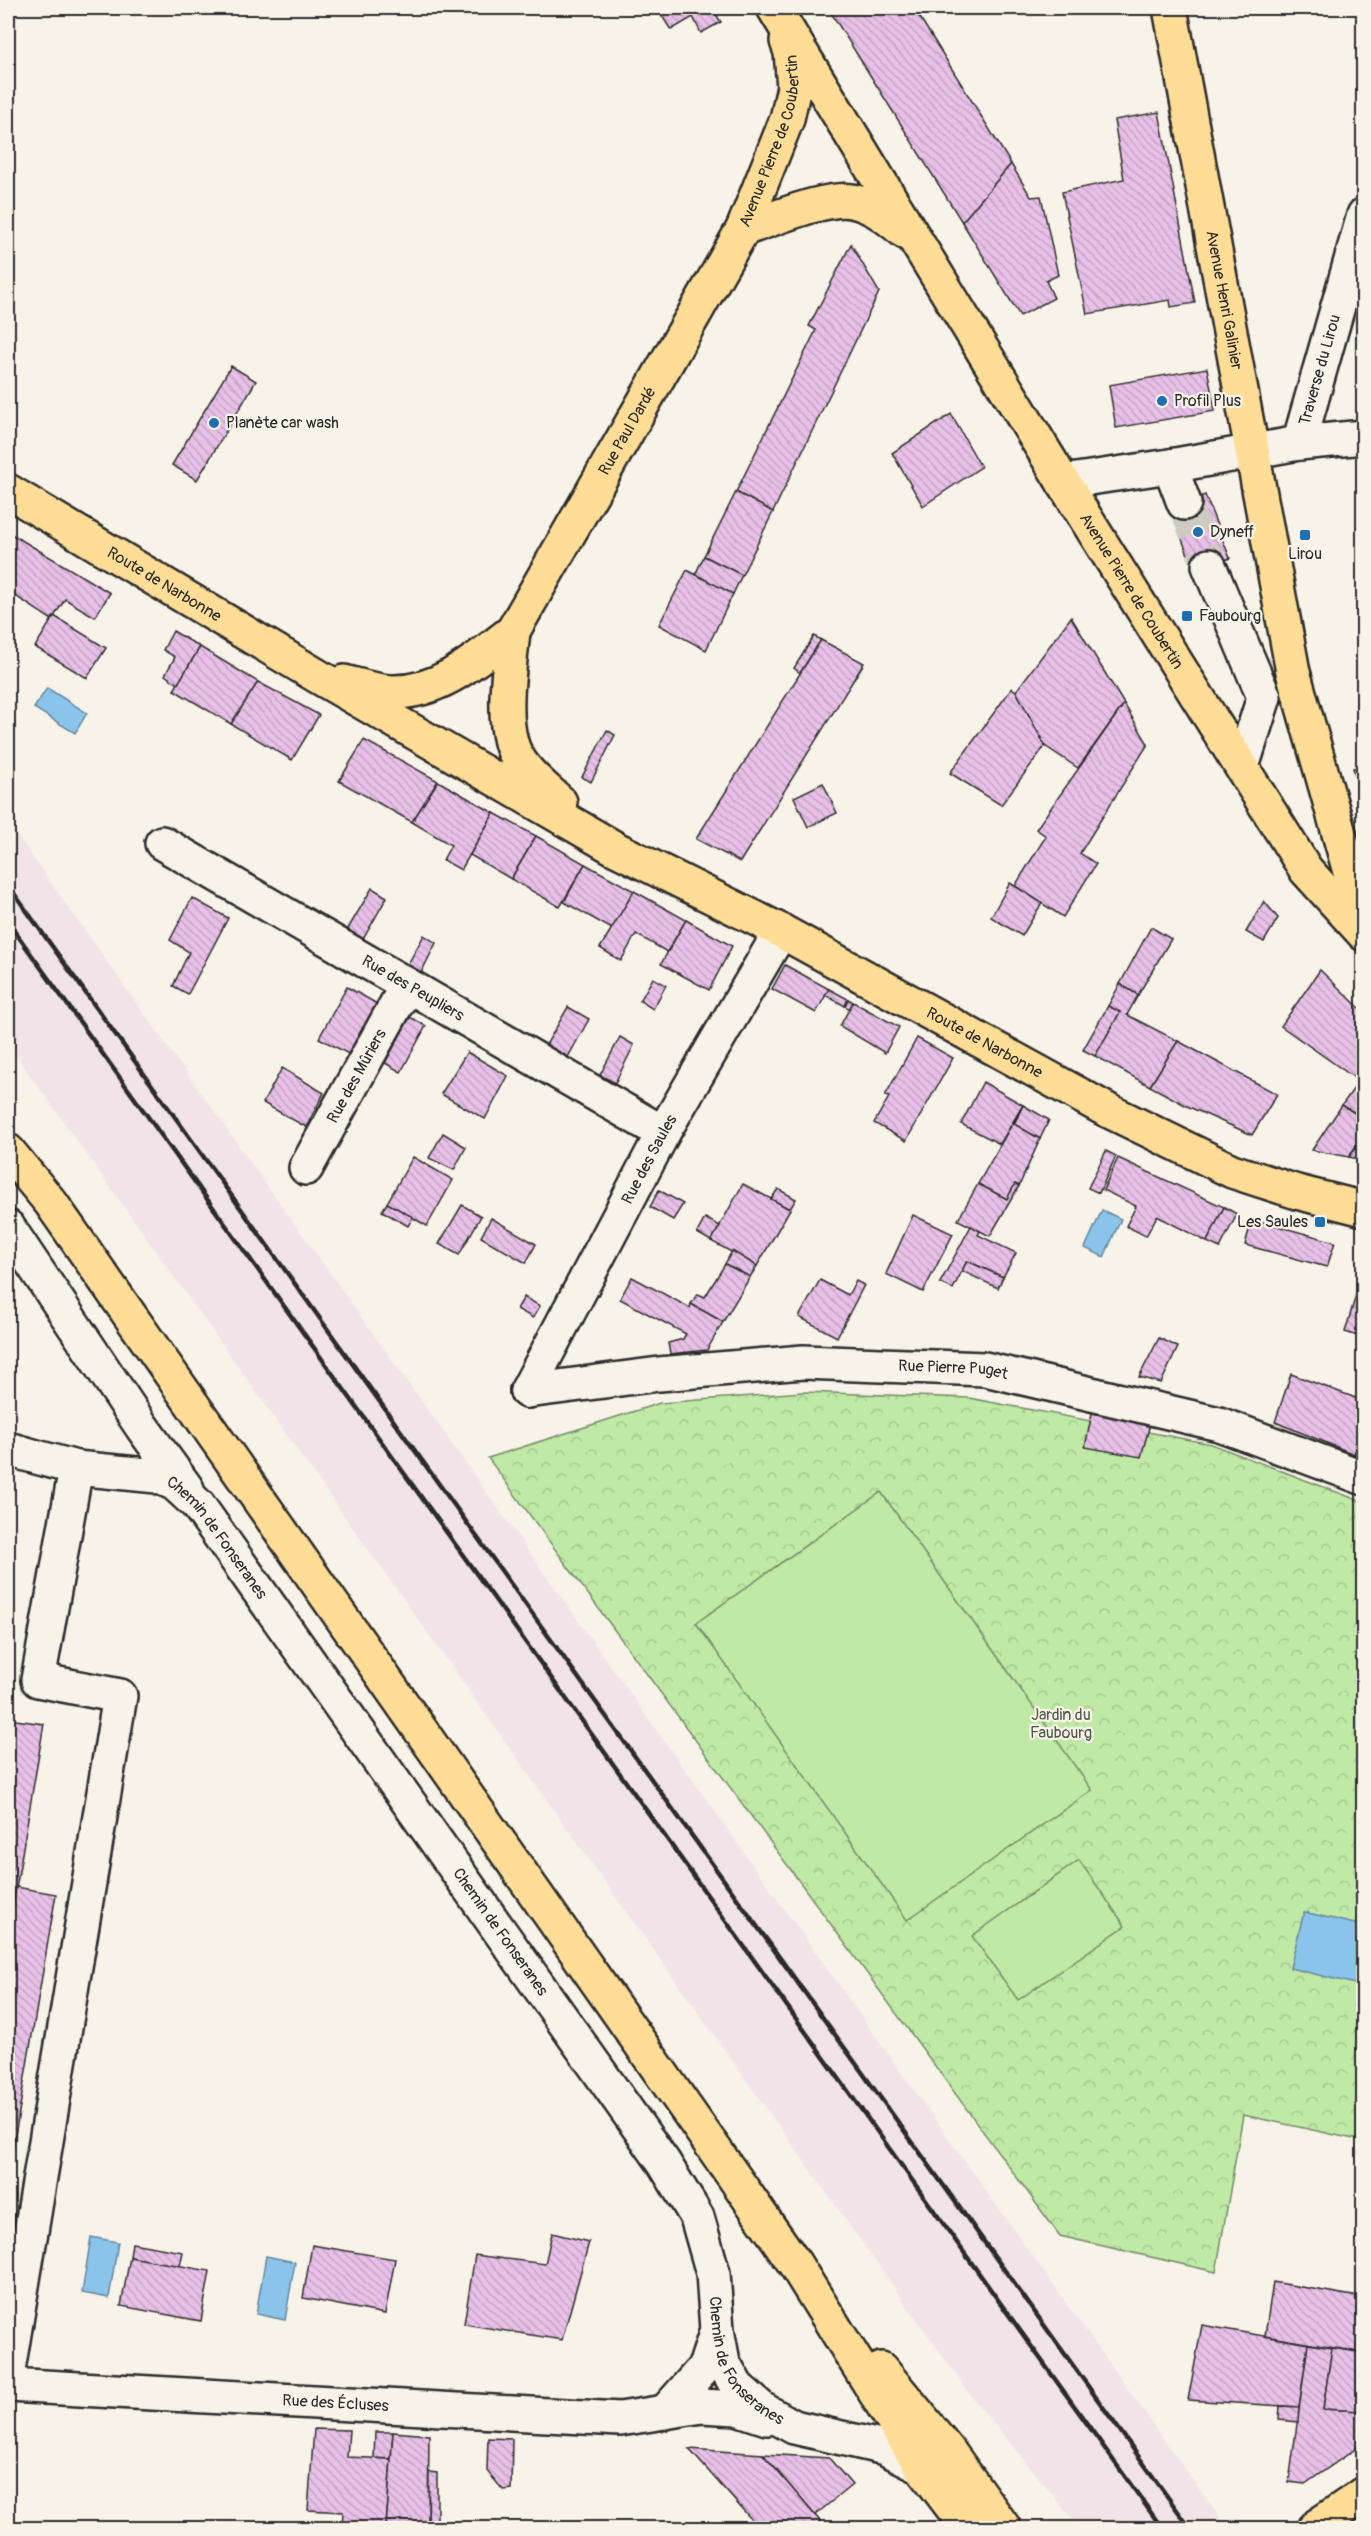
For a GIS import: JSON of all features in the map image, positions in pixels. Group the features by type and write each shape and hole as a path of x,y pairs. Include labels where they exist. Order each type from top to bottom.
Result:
{"main road":[{"name":"Avenue Henri Galinier","path":"1170,8 1293,672 1350,872 1364,904"},
{"name":"Avenue Pierre de Coubertin","path":"743,229 787,119 794,87 790,52 776,11"},
{"name":"Avenue Pierre de Coubertin","path":"776,11 1063,483 1306,870 1364,934"},
{"name":"Avenue Pierre de Coubertin","path":"743,229 825,203 851,201 880,212 912,237"},
{"name":"Rue Paul Dardé","path":"429,686 460,671 513,631 743,229"},
{"name":"Route de Narbonne","path":"8,491 319,677 616,849 781,931 1107,1110 1232,1171 1297,1192 1362,1208"},
{"name":"Rue Paul Dardé","path":"511,743 507,703 513,631"},
{"name":"Route de Narbonne","path":"319,677 394,692 429,686"},
{"name":"Route de Narbonne","path":"511,743 528,771 563,805 616,849"},
{"path":"8,1151 51,1203 795,2264 921,2466 968,2529"},
{"path":"795,2264 947,2450 1004,2529"},
{"path":"1321,2523 1364,2494"},
{"path":"1321,2523 1364,2509"}],"street":[{"name":"Traverse du Lirou","path":"1063,483 1299,443 1364,215"},
{"path":"1299,443 1364,437"},
{"path":"1170,466 1184,503"},
{"path":"1209,566 1264,697 1242,767"},
{"path":"1264,697 1305,713"},
{"name":"Rue des Peupliers","path":"162,843 663,1133"},
{"name":"Rue des Saules","path":"527,1391 663,1133 781,931"},
{"name":"Rue des Mûriers","path":"306,1168 407,985"},
{"path":"8,1227 142,1427 198,1505"},
{"name":"Rue Pierre Puget","path":"527,1391 659,1374 803,1362 985,1370 1219,1424 1364,1479"},
{"name":"Chemin de Fonseranes","path":"8,1449 76,1468 157,1476 175,1484 198,1505 664,2163 697,2217 713,2273 717,2330 723,2362 737,2387 762,2409 794,2427 885,2448 921,2466"},
{"path":"8,2370 120,1696 38,1680 76,1468"},
{"path":"665,2412 705,2367 717,2330"},
{"name":"Rue des Écluses","path":"8,2385 620,2419 702,2406 737,2408 794,2427"}],"shaded area":[{"path":"8,823 1227,2528 1080,2528 975,2401 8,1044"}],"green space":[{"name":"Jardin du Faubourg","path":"803,1392 969,1398 1211,1444 1363,1502 1363,2141 1243,2115 1216,2272 1060,2236 488,1458 660,1403"},
{"path":"881,1492 1092,1790 907,1920 696,1623"},
{"path":"1079,1860 1125,1926 1018,2000 972,1936"}],"water":[{"path":"47,688 87,713 75,733 34,708"},
{"path":"1102,1210 1121,1219 1104,1257 1085,1248"},
{"path":"1304,1912 1363,1926 1363,1986 1290,1968"},
{"path":"91,2237 118,2242 109,2298 82,2293"},
{"path":"266,2256 295,2262 285,2320 256,2314"}],"building":[{"path":"657,8 712,8 721,22 701,33 693,17 671,30"},
{"path":"828,8 914,8 1011,164 962,222"},
{"path":"1159,112 1195,303 1171,307 1170,300 1087,314 1062,192 1124,179 1114,120"},
{"path":"1011,164 1031,197 1041,196 1058,275 1046,281 1054,298 1020,316 962,222"},
{"path":"851,244 879,292 773,512 736,492 816,330 809,326"},
{"name":"Planète car wash","path":"231,366 256,381 197,480 172,465"},
{"name":"Profil Plus","path":"1207,368 1215,411 1116,428 1109,385"},
{"path":"951,414 981,467 923,506 892,453"},
{"path":"736,492 773,512 742,575 704,556"},
{"path":"1205,495 1230,558 1195,572 1170,509"},
{"path":"8,532 110,593 95,617 65,599 52,620 8,591 12,581 8,579"},
{"path":"704,556 742,575 733,594 695,575"},
{"path":"687,570 733,594 706,650 659,625"},
{"path":"54,616 106,648 87,678 35,647"},
{"path":"1071,617 1124,704 1078,768 1045,746 1016,691"},
{"path":"173,631 200,647 178,684 165,675 175,657 163,650"},
{"path":"814,636 821,640 800,673 794,668"},
{"path":"821,640 864,663 740,862 696,839"},
{"path":"200,647 258,682 231,724 174,690"},
{"path":"258,682 319,715 292,760 231,724"},
{"path":"1012,688 1016,691 1045,746 1001,805 950,773"},
{"path":"1124,704 1148,744 1080,853 1096,864 1063,917 1015,886 1046,836 1036,829"},
{"path":"607,730 615,735 591,782 582,777"},
{"path":"364,740 438,781 412,822 339,781"},
{"path":"1364,767 1364,804 1353,768"},
{"path":"438,781 494,813 461,870 443,860 451,845 412,822"},
{"path":"823,783 837,813 808,827 794,797"},
{"path":"494,813 536,836 511,879 470,855"},
{"path":"536,836 585,864 560,907 511,879"},
{"path":"585,864 634,891 612,929 564,902"},
{"path":"1010,883 1042,903 1022,936 991,917"},
{"path":"372,888 387,897 362,941 346,932"},
{"path":"634,891 686,920 667,952 636,934 621,961 600,948"},
{"path":"192,898 228,918 188,994 173,986 189,952 170,940"},
{"path":"1264,901 1278,918 1264,942 1246,932"},
{"path":"686,920 732,946 709,990 661,964"},
{"path":"1151,927 1171,939 1138,995 1120,984"},
{"path":"424,935 436,943 421,973 407,966"},
{"path":"785,965 829,989 816,1013 772,989"},
{"path":"1320,970 1364,1012 1364,1074 1359,1081 1281,1026"},
{"path":"653,978 666,985 653,1009 640,1001"},
{"path":"1120,984 1138,995 1127,1015 1178,1041 1150,1086 1095,1056 1120,1012 1108,1006"},
{"path":"347,987 381,1006 354,1057 319,1038"},
{"path":"829,989 848,999 845,1006 825,995"},
{"path":"848,999 853,1002 850,1009 845,1006"},
{"path":"853,1002 899,1027 885,1053 840,1026"},
{"path":"1108,1006 1120,1012 1095,1056 1083,1050"},
{"path":"568,1007 589,1019 568,1057 546,1045"},
{"path":"410,1017 426,1026 401,1072 385,1063"},
{"path":"620,1037 634,1045 615,1083 600,1075"},
{"path":"917,1038 953,1058 906,1141 874,1123 889,1097 885,1096"},
{"path":"1178,1041 1277,1094 1252,1135 1187,1106 1150,1086"},
{"path":"467,1052 508,1076 485,1119 441,1094"},
{"path":"282,1068 324,1093 306,1127 263,1103"},
{"path":"1364,1074 1364,1119 1342,1105"},
{"path":"983,1082 1023,1105 1000,1144 961,1124"},
{"path":"1023,1105 1049,1120 1040,1139 1014,1124"},
{"path":"1023,1105 1014,1124 1040,1139 1019,1186 1015,1184 1007,1199 978,1184"},
{"path":"1342,1105 1364,1119 1364,1136 1349,1157 1312,1150"},
{"path":"443,1133 466,1147 454,1170 429,1158"},
{"path":"1364,1136 1364,1160 1349,1157"},
{"path":"1106,1151 1116,1156 1099,1193 1088,1188"},
{"path":"413,1157 453,1180 427,1226 387,1203"},
{"path":"1118,1158 1224,1207 1207,1242 1157,1216 1146,1236 1126,1226 1136,1206 1103,1190"},
{"path":"743,1184 790,1209 757,1266 711,1241"},
{"path":"978,1184 1007,1199 1015,1184 1019,1186 990,1236 958,1220"},
{"path":"778,1189 796,1199 790,1209 771,1199"},
{"path":"659,1190 683,1204 673,1220 650,1207"},
{"path":"387,1203 413,1217 408,1226 382,1211"},
{"path":"462,1205 481,1216 459,1255 439,1244"},
{"path":"1224,1207 1237,1214 1220,1248 1207,1242"},
{"path":"913,1215 953,1234 923,1292 886,1274"},
{"path":"491,1218 536,1244 526,1263 481,1237"},
{"path":"705,1218 720,1226 711,1241 697,1233"},
{"path":"1252,1219 1335,1242 1327,1267 1245,1245"},
{"path":"971,1226 980,1231 978,1235 1016,1253 1003,1277 967,1261 953,1289 940,1283"},
{"path":"732,1251 757,1266 750,1277 725,1264"},
{"path":"967,1261 1003,1277 998,1288 962,1271"},
{"path":"725,1264 750,1277 723,1322 691,1304 698,1294 705,1297"},
{"path":"1364,1268 1364,1338 1345,1332"},
{"path":"632,1277 690,1308 691,1304 723,1322 707,1350 670,1354 668,1343 683,1339 686,1334 620,1299"},
{"path":"820,1280 848,1295 856,1281 864,1285 837,1337 799,1317"},
{"path":"524,1297 540,1306 533,1318 517,1309"},
{"path":"1159,1338 1178,1347 1161,1383 1139,1377"},
{"path":"1291,1374 1364,1401 1364,1431 1354,1454 1275,1422"},
{"path":"1092,1413 1150,1424 1141,1457 1085,1447"},
{"path":"1364,1431 1364,1457 1354,1454"},
{"path":"8,1719 44,1724 8,1936"},
{"path":"16,1887 56,1894 8,2177 8,1936"},
{"path":"552,2233 589,2242 562,2340 464,2324 475,2255 545,2264"},
{"path":"132,2243 183,2252 180,2266 130,2257"},
{"path":"312,2245 395,2259 385,2314 303,2298"},
{"path":"130,2257 210,2271 201,2321 121,2306"},
{"path":"1273,2282 1364,2298 1364,2353 1265,2336"},
{"path":"1202,2325 1308,2344 1299,2407 1188,2400"},
{"path":"1308,2344 1332,2348 1323,2409 1364,2411 1364,2443 1305,2484 1289,2482"},
{"path":"1332,2348 1364,2353 1364,2411 1323,2409"},
{"path":"1280,2406 1299,2407 1298,2422 1279,2420"},
{"path":"314,2429 349,2430 347,2457 391,2459 386,2528 342,2528 343,2512 308,2510"},
{"path":"375,2432 393,2432 391,2459 374,2458"},
{"path":"393,2432 429,2435 428,2528 386,2528"},
{"path":"488,2438 512,2439 511,2489 503,2490 487,2471"},
{"path":"689,2449 763,2454 826,2528 759,2528"},
{"path":"763,2454 829,2458 852,2485 815,2515"},
{"path":"429,2472 437,2473 437,2528 428,2528"}],"tunnel":[{"path":"1184,503 1209,566"}],"railway":[{"path":"8,885 1190,2528"},
{"path":"8,922 1162,2528"}],"place":[{"name":"Profil Plus","path":"1162,401"},
{"name":"Planète car wash","path":"214,423"},
{"name":"Dyneff","path":"1198,532"},
{"name":"Lirou","path":"1305,535"},
{"name":"Faubourg","path":"1187,616"},
{"name":"Les Saules","path":"1320,1222"}]}
